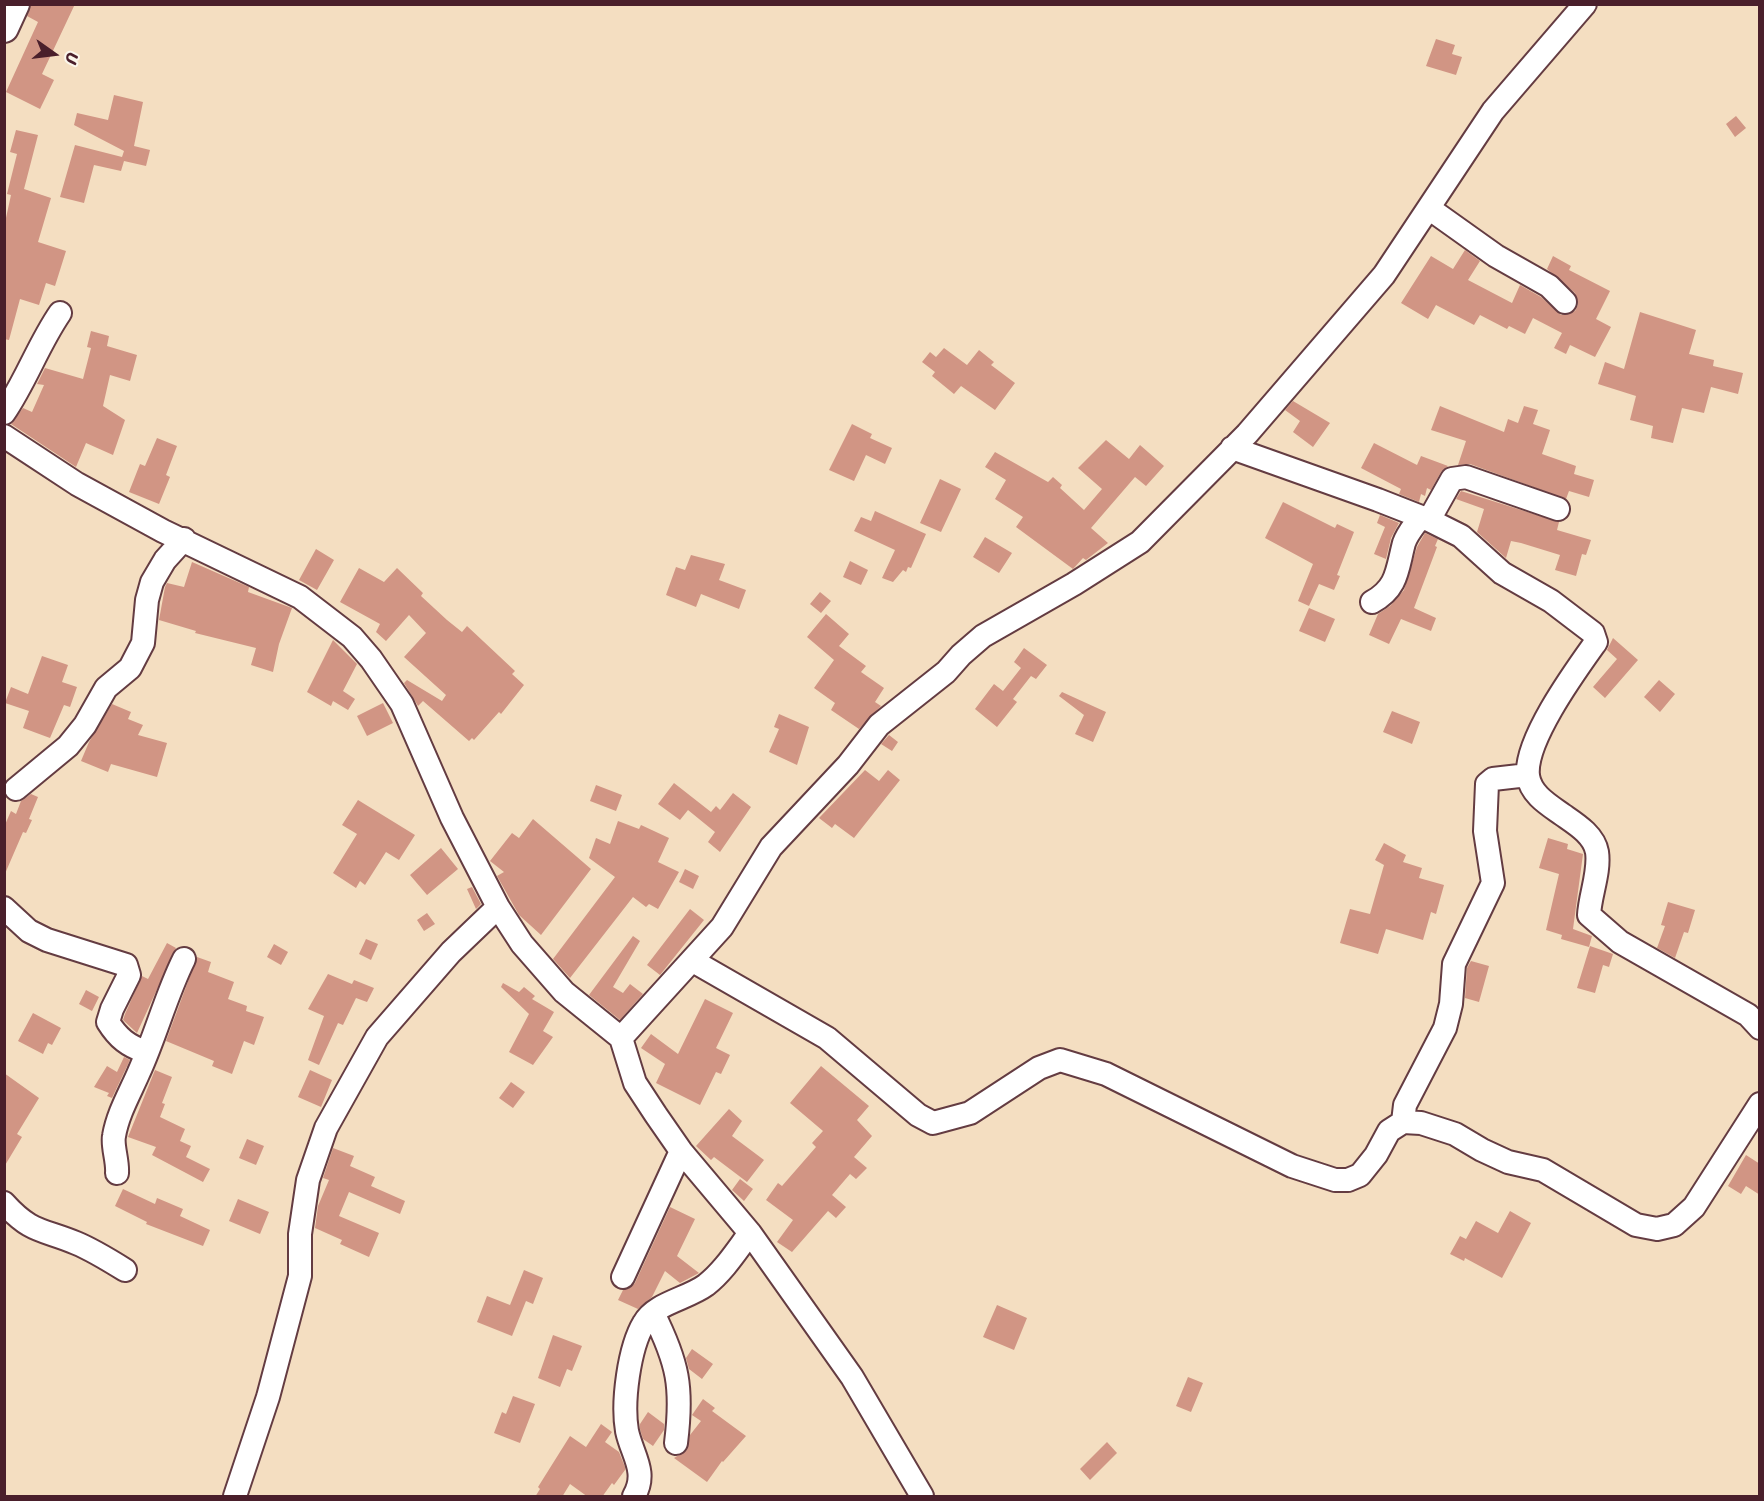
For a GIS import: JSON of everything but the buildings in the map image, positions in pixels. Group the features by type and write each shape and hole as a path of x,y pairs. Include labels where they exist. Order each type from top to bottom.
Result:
{"main road":[{"path":"4,28 15,4"}],"street":[{"path":"621,1038 723,927 771,848 848,765 879,725 946,672 961,655 984,636 1074,584 1140,542 1232,448 1384,275 1493,111 1586,4"},
{"path":"1430,209 1496,256 1549,286 1565,302"},
{"path":"4,413 26,380 40,343 60,313"},
{"path":"4,436 77,484 300,597 352,637 371,659 402,704 452,818 498,907 522,944 564,992 621,1038 635,1083 681,1151 750,1233 852,1377 922,1497"},
{"path":"1232,448 1378,500 1461,536 1502,573 1551,601 1593,633 1596,642 1557,699 1538,736 1528,775 1534,791 1544,802 1577,825 1591,838 1597,851 1588,915 1620,942 1748,1015 1760,1028"},
{"path":"1372,602 1387,594 1400,565 1405,540 1424,519 1452,479 1457,476 1466,477 1558,509"},
{"path":"16,789 68,746 85,725 106,688 130,668 143,643 147,600 152,582 165,560 184,539"},
{"path":"1403,1122 1405,1105 1445,1028 1451,1004 1454,964 1493,883 1485,831 1487,784 1493,779 1528,775"},
{"path":"235,1497 268,1397 297,1286 300,1234 308,1180 326,1128 377,1037 451,952 498,907"},
{"path":"4,908 29,931 47,940 126,965 129,975 108,1022 116,1036 125,1043 146,1052"},
{"path":"117,1173 118,1157 113,1140 118,1120 184,959"},
{"path":"693,961 827,1038 918,1115 933,1123 970,1113 1039,1068 1060,1060 1106,1074 1292,1166 1335,1180 1348,1180 1360,1175 1376,1155 1389,1131 1403,1122 1421,1123 1455,1134 1499,1158 1544,1170 1636,1225 1657,1229 1674,1225 1694,1207 1760,1104"},
{"path":"622,1277 681,1151"},
{"path":"4,1203 25,1224 35,1230 73,1242 125,1269"},
{"path":"634,1497 640,1481 640,1469 627,1431 630,1364 634,1344 644,1322 653,1312 686,1297 706,1284 750,1233"},
{"path":"653,1312 670,1349 678,1378 681,1403 676,1443"}]}
